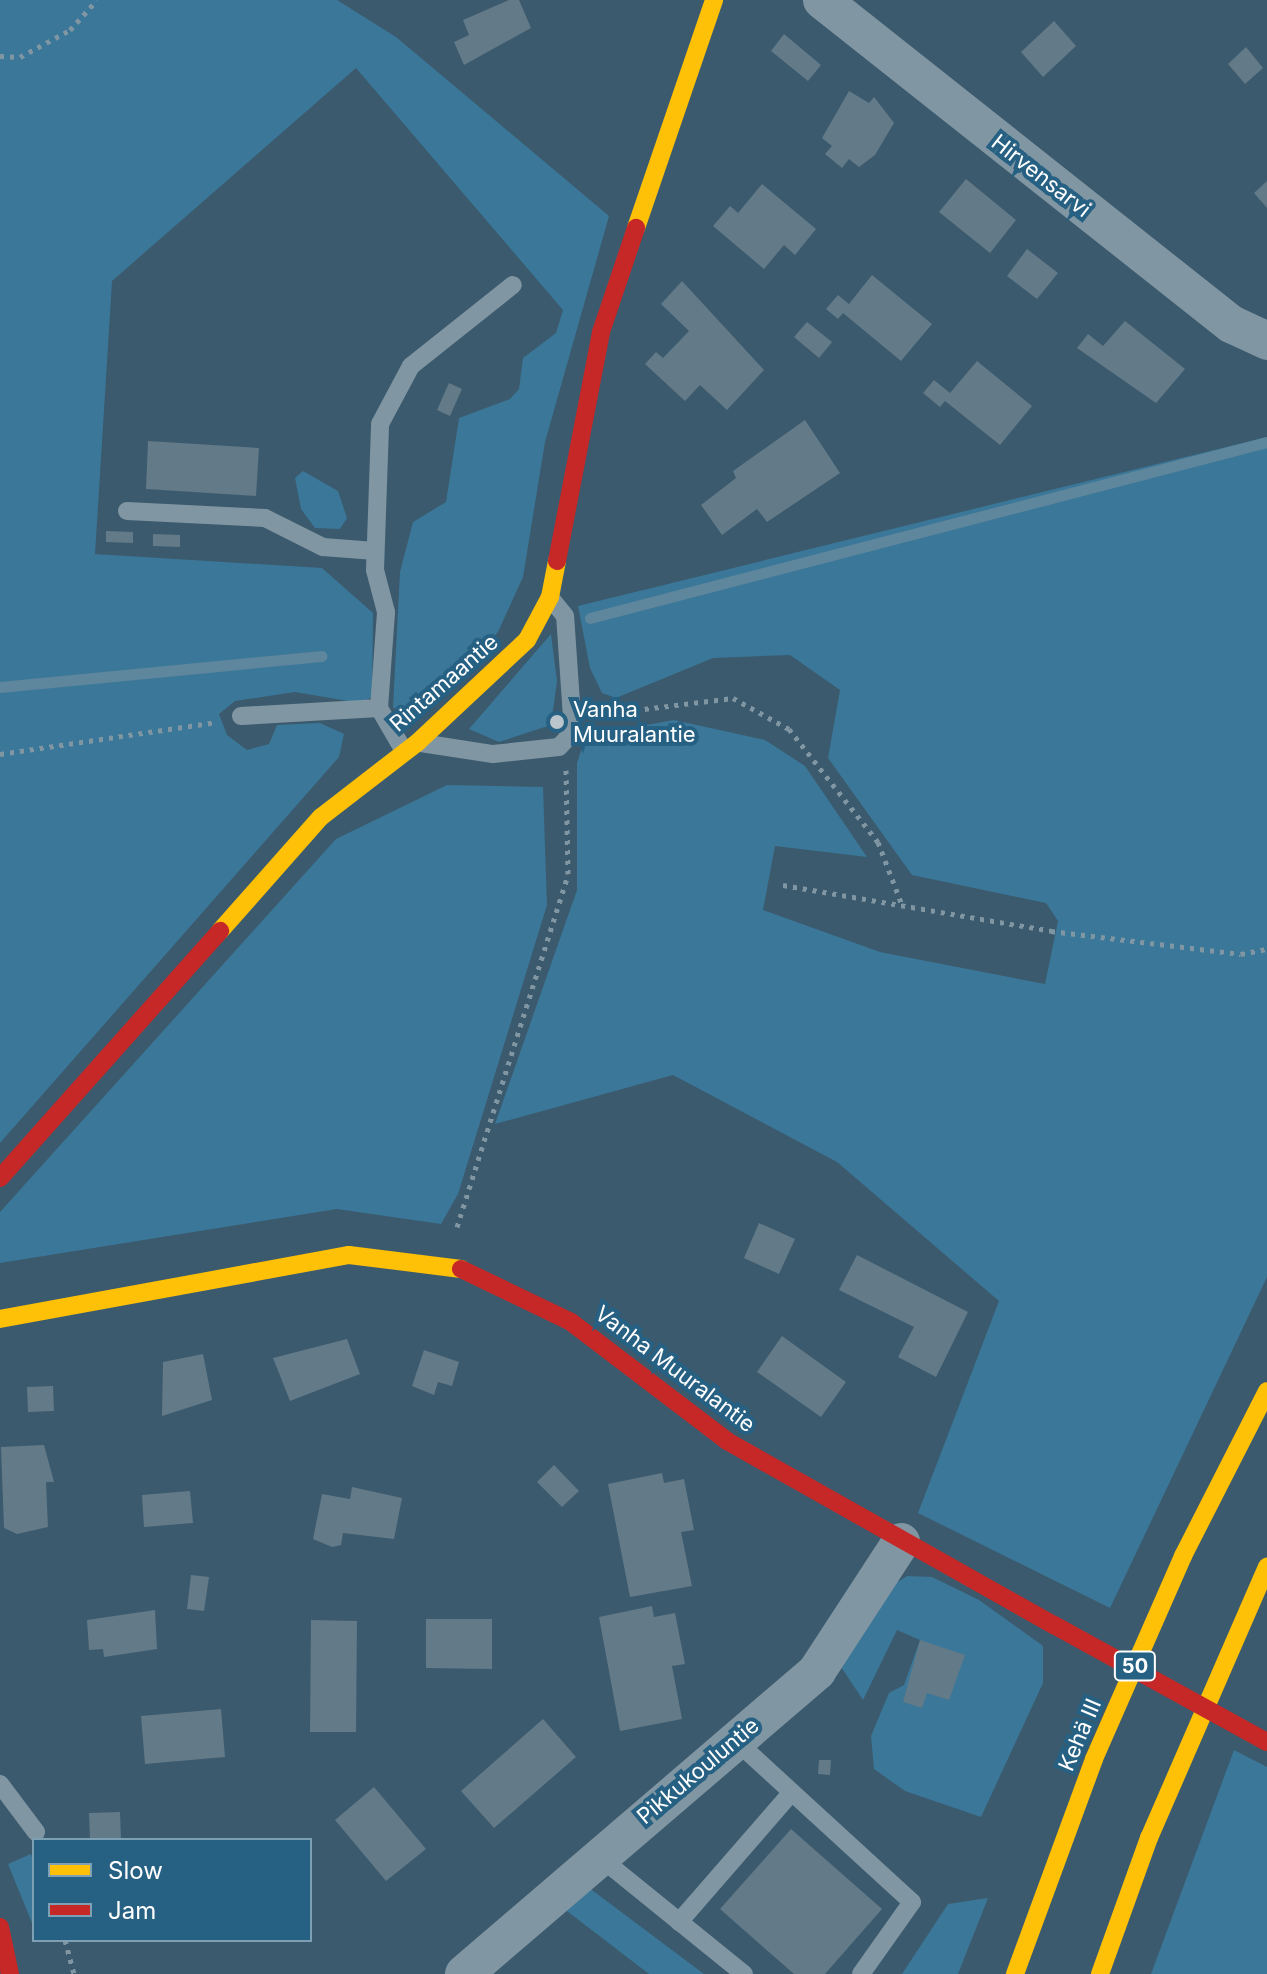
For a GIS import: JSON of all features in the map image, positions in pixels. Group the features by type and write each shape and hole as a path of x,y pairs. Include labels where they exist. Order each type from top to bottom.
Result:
{"main road":[{"name":"Rintamaantie","path":"0,1178 251,890 321,817 494,677 527,640 550,597 601,332 714,0"},
{"name":"Vanha Muuralantie","path":"0,1319 279,1264 349,1255 440,1262 485,1276 571,1322 727,1441 901,1542 1267,1742"},
{"name":"Kehä III","path":"1012,1974 1120,1701 1267,1391"},
{"path":"1100,1974 1149,1838 1267,1566"},
{"path":"0,1927 10,1974"}],"street":[{"name":"Hirvensarvi","path":"822,0 1218,314 1267,341"},
{"name":"Pikkukouluntie","path":"464,1974 597,1855 735,1740 845,1639 901,1542"}],"lane":[{"path":"513,285 411,366 380,424 375,551 386,612 379,708 411,746 493,754 559,747 575,717 565,616 550,597"},
{"path":"127,511 265,518 323,547 375,551"},
{"path":"241,716 379,708"},
{"path":"735,1740 912,1902 861,1974"},
{"path":"0,1784 36,1832"},
{"path":"679,1922 791,1793"},
{"path":"597,1855 744,1974"}],"path":[{"path":"0,56 20,57 70,30 97,0"},
{"path":"575,717 733,698 789,729 878,842 902,906"},
{"path":"0,754 241,716"},
{"path":"452,1244 568,874 559,747"},
{"path":"783,885 1051,931 1241,954 1267,949"},
{"path":"66,1942 74,1974"}],"shaded area":[{"path":"0,0 337,0 396,37 609,216 545,442 523,577 498,632 456,678 405,717 393,707 400,572 413,522 446,502 459,418 510,399 519,389 523,358 556,333 563,310 356,68 112,281 95,554 322,568 373,613 372,697 360,703 295,692 235,701 219,714 227,735 247,750 269,744 277,725 320,723 344,734 339,757 0,1143"},
{"path":"1267,437 1267,1277 1110,1608 918,1513 999,1301 837,1162 673,1075 495,1124 577,890 577,763 586,736 674,720 765,740 805,766 867,857 775,846 763,910 880,952 1045,984 1058,921 1046,903 912,875 828,758 840,690 790,655 713,658 616,698 602,693 590,668 578,606"},
{"path":"303,471 338,491 347,518 340,529 315,528 301,509 295,478"},
{"path":"551,634 557,681 551,725 499,742 469,729"},
{"path":"447,785 543,787 547,905 458,1194 441,1224 337,1209 0,1263 0,1212 336,839"},
{"path":"907,1576 932,1577 979,1600 1043,1646 1043,1683 981,1817 905,1791 874,1769 871,1736 889,1693 904,1685 920,1640 897,1630 863,1700 841,1667 890,1587"},
{"path":"1234,1750 1267,1767 1267,1974 1151,1974"},
{"path":"31,1854 32,1923 8,1864"},
{"path":"588,1887 704,1974 649,1974 563,1908"},
{"path":"988,1898 958,1974 902,1974 948,1904"}],"building":[{"path":"509,0 519,0 531,28 464,65 454,42 469,35 463,20"},
{"path":"1054,21 1076,46 1043,77 1021,52"},
{"path":"784,34 821,65 808,81 771,51"},
{"path":"1246,47 1263,68 1245,84 1228,64"},
{"path":"849,91 869,103 874,97 894,123 875,155 859,167 849,159 842,168 825,154 832,146 822,138"},
{"path":"966,179 1016,220 990,253 939,212"},
{"path":"1267,181 1267,208 1254,193"},
{"path":"762,184 816,229 795,255 784,245 764,269 713,226 730,206 738,213"},
{"path":"1027,249 1058,273 1037,299 1007,276"},
{"path":"872,275 932,324 901,361 843,313 838,319 826,309 838,295 849,304"},
{"path":"682,281 764,370 727,410 700,385 685,401 645,364 656,352 663,358 689,331 661,304"},
{"path":"1125,321 1185,369 1156,403 1077,348 1088,334 1103,346"},
{"path":"807,322 832,342 819,358 794,337"},
{"path":"977,361 1032,406 1000,445 945,401 940,407 923,393 934,380 950,393"},
{"path":"449,383 462,389 450,416 437,410"},
{"path":"805,420 840,473 767,522 757,509 722,535 701,505 736,478 733,471"},
{"path":"148,441 259,448 256,496 146,489"},
{"path":"106,531 133,532 133,543 106,542"},
{"path":"153,534 180,535 180,547 153,546"},
{"path":"759,1223 795,1239 779,1274 744,1258"},
{"path":"857,1255 968,1312 936,1377 898,1357 914,1327 839,1290"},
{"path":"782,1336 846,1382 821,1417 757,1372"},
{"path":"347,1339 360,1374 290,1401 273,1358"},
{"path":"424,1350 459,1362 452,1386 438,1382 434,1395 412,1386"},
{"path":"203,1354 212,1400 162,1416 163,1362"},
{"path":"53,1386 54,1411 28,1412 27,1387"},
{"path":"44,1445 54,1482 46,1482 48,1527 17,1534 4,1528 1,1447"},
{"path":"554,1465 579,1491 562,1507 537,1482"},
{"path":"662,1473 664,1483 684,1479 694,1530 681,1532 692,1586 630,1597 608,1484"},
{"path":"352,1487 402,1498 394,1539 343,1533 341,1545 332,1547 313,1539 322,1494 350,1499"},
{"path":"190,1491 193,1523 144,1527 142,1495"},
{"path":"191,1575 209,1577 204,1611 187,1609"},
{"path":"652,1606 654,1617 675,1613 685,1664 672,1666 682,1719 620,1731 599,1617"},
{"path":"155,1610 157,1649 104,1657 103,1649 89,1650 87,1620"},
{"path":"426,1619 492,1619 492,1669 426,1668"},
{"path":"311,1620 357,1621 356,1732 310,1732"},
{"path":"920,1640 965,1655 949,1700 927,1693 922,1708 903,1702"},
{"path":"221,1709 225,1757 145,1764 141,1716"},
{"path":"543,1719 576,1757 494,1828 461,1791"},
{"path":"819,1760 831,1760 830,1775 818,1774"},
{"path":"374,1787 426,1849 386,1881 335,1820"},
{"path":"120,1812 121,1838 90,1838 89,1813"},
{"path":"791,1829 882,1909 825,1974 794,1974 720,1909"}],"waterway":[{"path":"590,618 1267,442"},
{"path":"0,687 322,656"}],"traffic: slow":[{"path":"636,228 714,0"},
{"path":"220,931 321,817 418,742 527,640 550,597 557,561"},
{"path":"0,1319 349,1255 461,1269"},
{"path":"1015,1974 1094,1759 1183,1556 1267,1391"},
{"path":"1100,1974 1149,1838 1267,1566"}],"traffic: jam":[{"path":"557,561 601,332 636,228"},
{"path":"0,1178 220,931"},
{"path":"461,1269 571,1322 727,1441 1054,1625"},
{"path":"1054,1625 1267,1742"},
{"path":"0,1927 10,1974"}],"place":[{"name":"Vanha Muuralantie","path":"557,722"}]}
